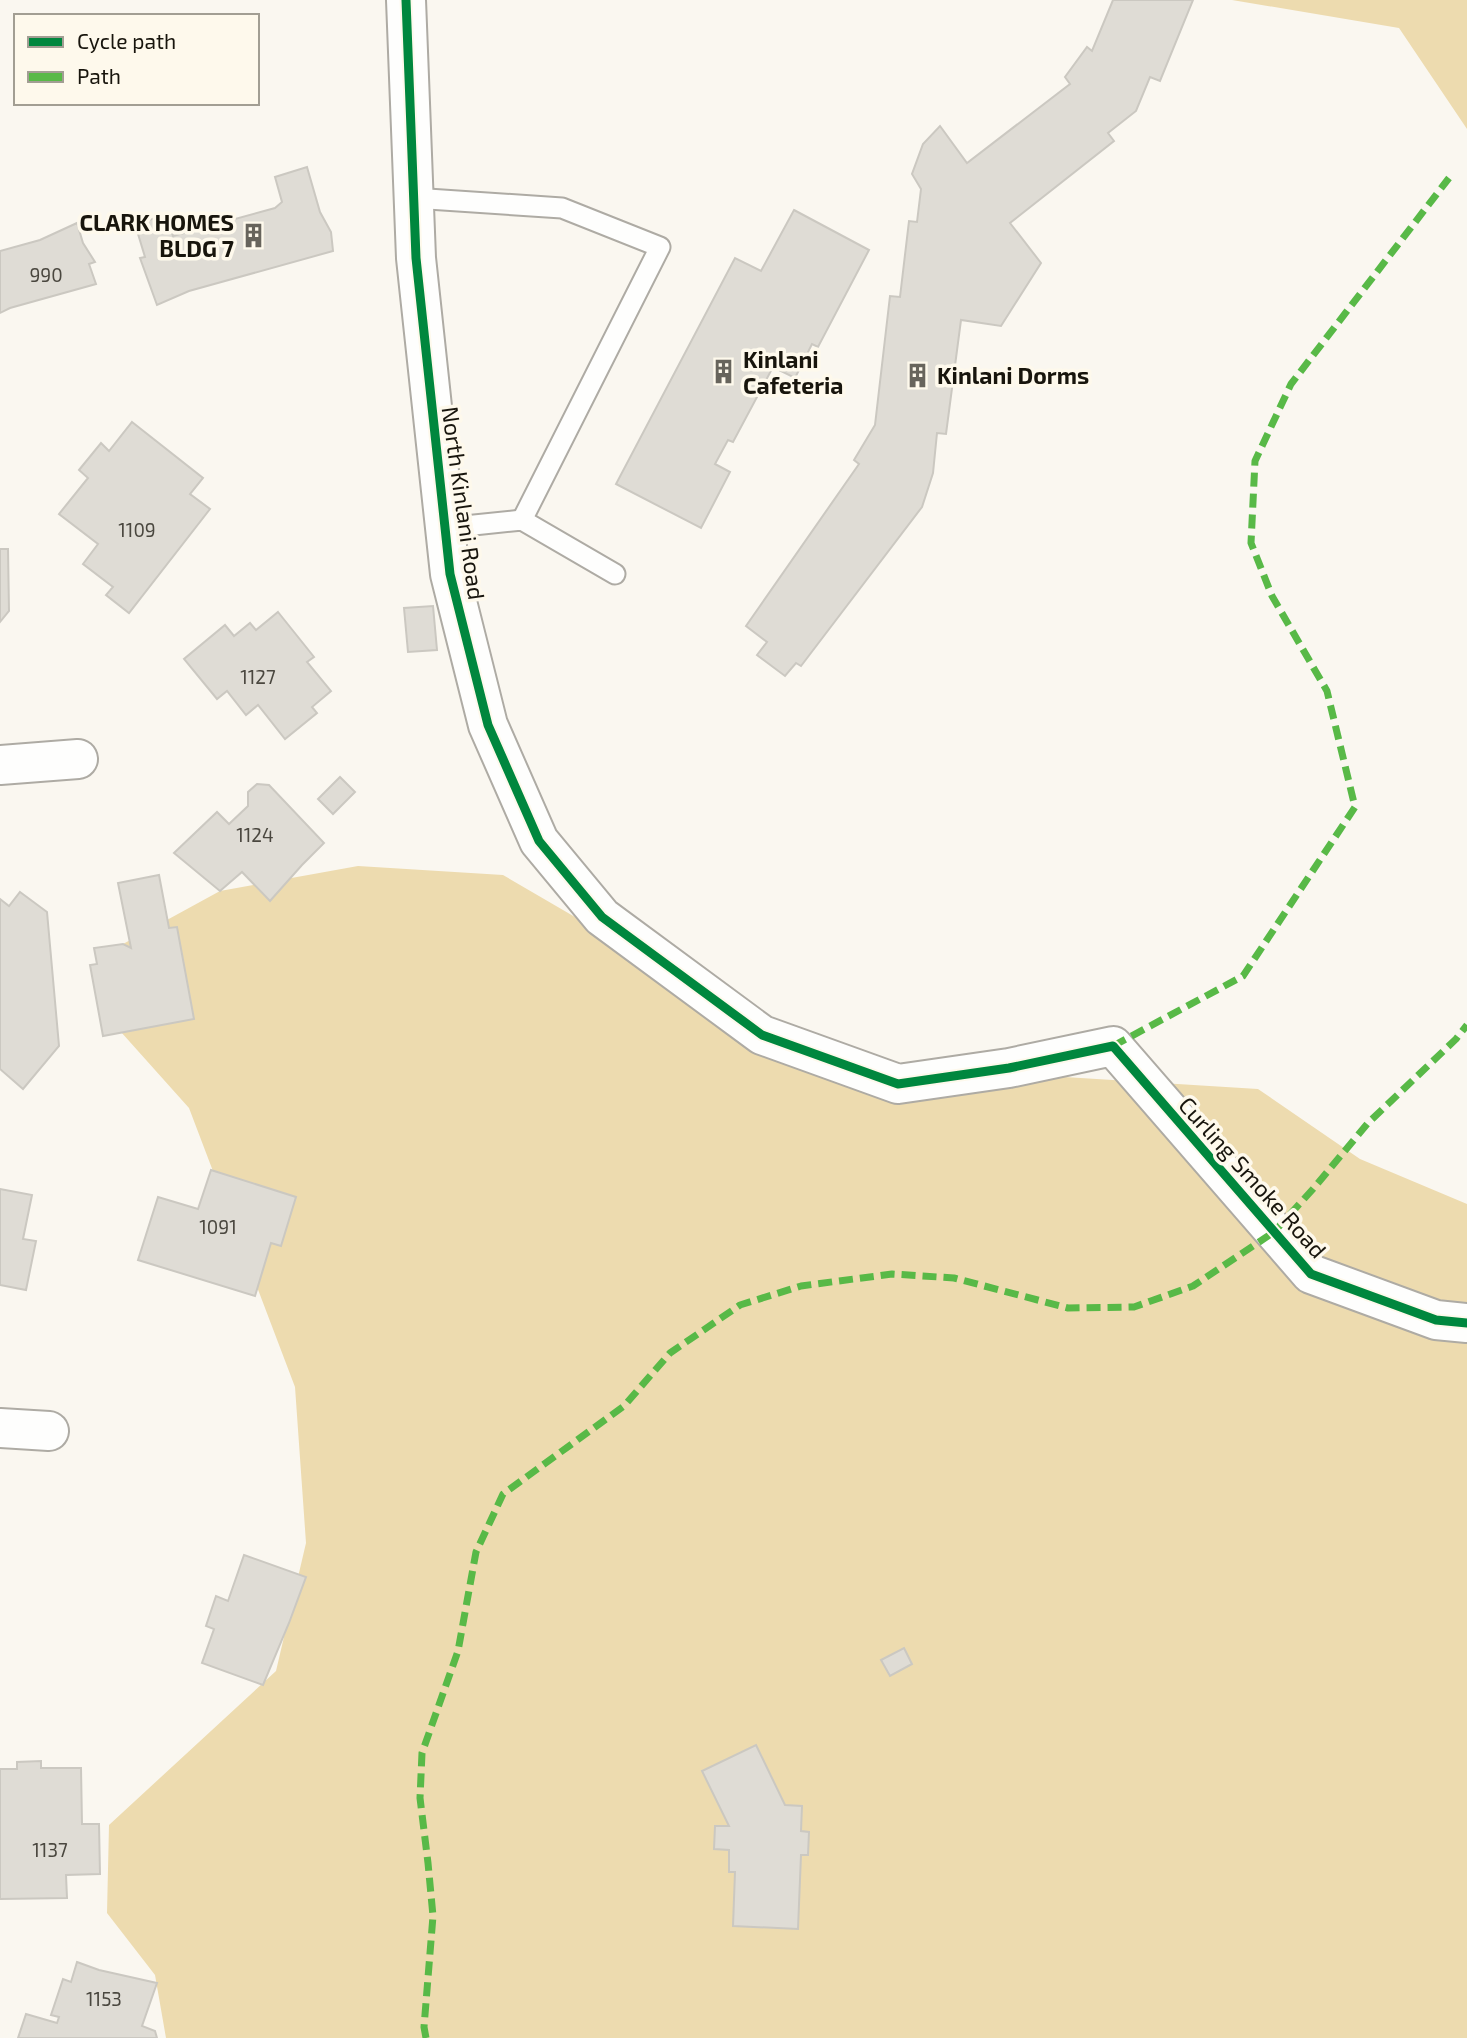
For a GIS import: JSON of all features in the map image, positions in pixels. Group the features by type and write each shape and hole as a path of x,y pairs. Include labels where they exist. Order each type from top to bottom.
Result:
{"street":[{"name":"North Kinlani Road","path":"406,0 416,258 450,574 488,725 539,841 602,917 762,1035 898,1084 1009,1068 1113,1046"},
{"path":"0,765 78,759"},
{"name":"Curling Smoke Road","path":"1113,1046 1311,1274 1436,1320 1467,1323"},
{"path":"0,1428 49,1431"}],"lane":[{"path":"413,198 562,208 660,247 522,520"},
{"path":"445,528 522,520 615,574"}],"shaded area":[{"path":"1232,0 1467,0 1467,129 1399,28"},
{"path":"358,866 503,875 824,1062 1258,1089 1360,1159 1467,1204 1467,2038 166,2038 155,1975 107,1913 109,1825 276,1671 306,1543 295,1387 189,1108 121,1032 123,944 220,891"}],"building":[{"name":"Kinlani Dorms","path":"1113,0 1193,0 1160,81 1150,77 1136,111 1108,133 1114,141 1010,223 1041,263 1001,326 961,320 946,434 937,433 933,473 922,507 801,666 796,663 785,676 757,655 767,642 746,626 859,464 854,460 875,425 890,296 900,297 909,221 917,222 921,189 912,174 923,144 940,126 967,163 1070,84 1065,77 1087,47 1092,51"},
{"name":"CLARK HOMES BLDG 7","path":"307,167 320,212 331,232 333,251 189,291 157,305 140,258 145,257 135,224 166,215 173,236 275,208 282,202 275,177"},
{"name":"Kinlani Cafeteria","path":"794,210 869,250 818,347 812,344 795,378 773,367 733,442 728,440 715,464 730,472 701,528 616,484 735,258 761,271"},
{"path":"77,223 83,243 95,262 89,264 96,284 0,313 0,251 40,240"},
{"path":"132,422 203,478 190,494 210,509 129,613 106,595 113,587 83,564 98,544 59,514 88,478 79,470 101,443 109,451"},
{"path":"0,549 8,549 9,611 0,622"},
{"path":"433,606 437,650 408,652 404,608"},
{"path":"278,612 314,657 307,662 331,691 312,707 317,713 285,739 258,705 246,715 227,691 217,699 184,659 225,625 234,636 250,623 256,630"},
{"path":"340,777 355,792 333,814 318,799"},
{"path":"257,784 269,785 324,843 270,901 242,872 220,891 174,853 217,812 229,824 248,806 248,792"},
{"path":"159,875 169,928 177,927 194,1019 103,1036 90,965 97,964 94,948 123,944 131,948 118,883"},
{"path":"20,892 47,912 59,1046 23,1089 0,1069 0,899 9,906"},
{"path":"211,1170 296,1197 281,1246 271,1243 255,1296 138,1260 158,1197 198,1209"},
{"path":"0,1189 32,1195 23,1239 36,1241 26,1290 0,1285"},
{"path":"244,1555 306,1577 263,1685 202,1663 214,1629 206,1626 216,1596 228,1601"},
{"path":"904,1648 912,1664 890,1676 881,1660"},
{"path":"756,1745 785,1805 802,1806 801,1831 809,1832 808,1855 801,1855 798,1929 733,1926 735,1872 729,1872 729,1850 714,1849 715,1826 729,1826 702,1771"},
{"path":"41,1761 41,1768 81,1768 82,1824 99,1824 100,1874 66,1875 67,1898 0,1899 0,1769 17,1769 17,1762"},
{"path":"77,1962 99,1970 157,1983 142,2026 155,2031 157,2038 18,2038 26,2014 57,2023 59,2017 51,2015 63,1979 71,1982"}],"marked path":[{"path":"1113,1046 1243,976 1355,807 1327,691 1272,596 1251,543 1255,461 1291,384 1449,178"},
{"path":"426,2038 424,2027 433,1916 420,1798 422,1753 458,1651 476,1552 503,1494 624,1406 670,1353 740,1305 801,1286 892,1274 954,1278 1068,1308 1134,1307 1193,1286 1274,1232 1368,1123 1456,1039 1467,1025"}],"cycle path":[{"path":"406,0 416,258 450,574 488,725 539,841 602,917 762,1035 898,1084 1009,1068 1113,1046 1311,1274 1436,1320 1467,1323"}],"place":[{"name":"CLARK HOMES BLDG 7","path":"254,235"},
{"name":"Kinlani Cafeteria","path":"723,372"},
{"name":"Kinlani Dorms","path":"917,375"}]}
